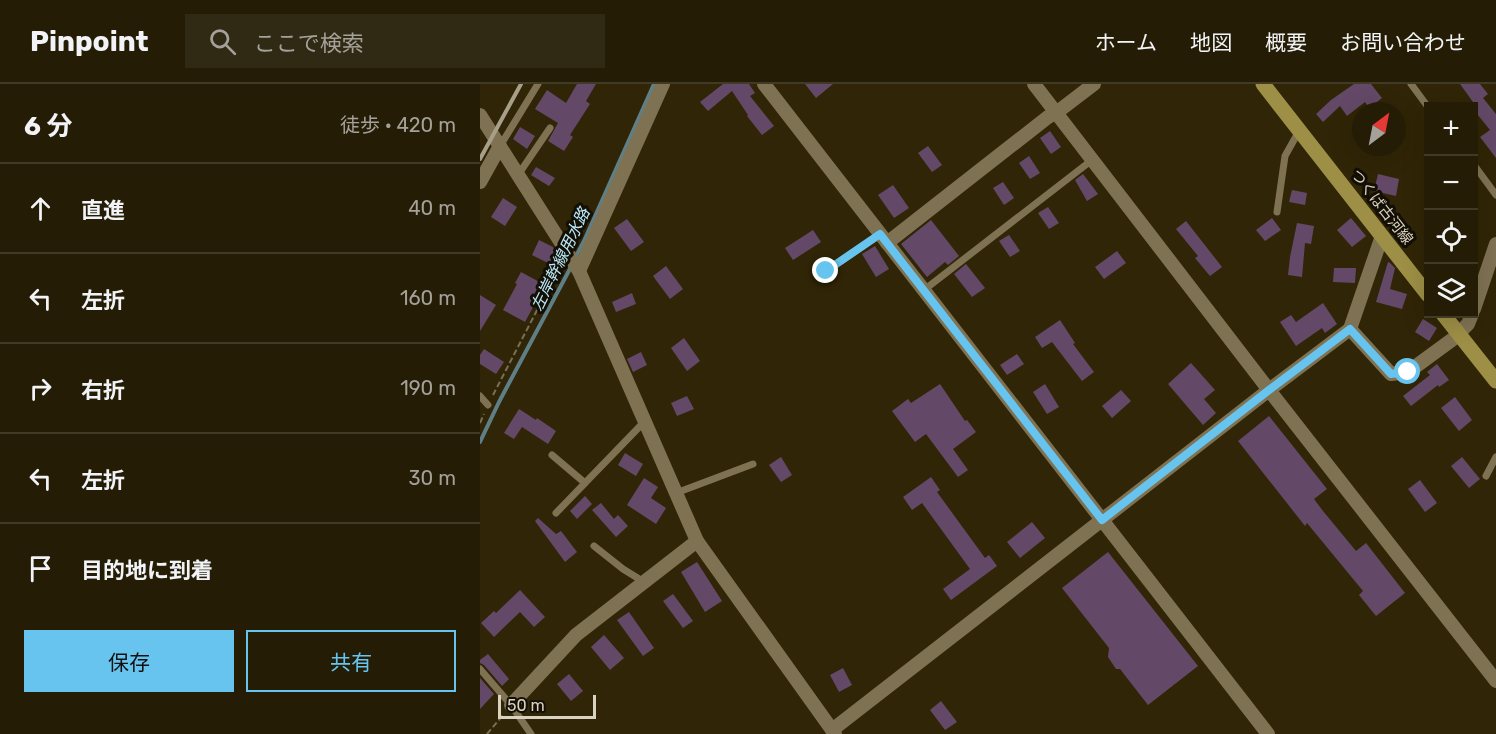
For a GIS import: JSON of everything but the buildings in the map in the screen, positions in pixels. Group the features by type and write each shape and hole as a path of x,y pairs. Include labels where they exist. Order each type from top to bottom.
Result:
{"main road":[{"name":"つくば古河線","path":"1263,84 1424,291"},
{"path":"1446,318 1496,381"}],"street":[{"path":"579,271 663,84"},
{"path":"764,84 1268,734"},
{"path":"1034,84 1496,681"},
{"path":"884,238 1094,84"},
{"path":"480,117 579,271 697,541 833,732 1102,520 1350,329 1382,236"},
{"path":"480,182 500,146"},
{"path":"1478,295 1496,244"},
{"path":"1350,329 1391,374 1408,372 1459,334 1470,318"},
{"path":"511,705 576,635 697,541"}],"lane":[{"path":"500,146 538,84"},
{"path":"1411,84 1424,102"},
{"path":"518,175 550,128"},
{"path":"1277,212 1285,156 1299,131"},
{"path":"924,290 1092,160"},
{"path":"1478,172 1496,195"},
{"path":"826,271 884,238"},
{"path":"480,396 488,405"},
{"path":"556,513 645,421"},
{"path":"552,455 585,483"},
{"path":"1486,476 1496,457"},
{"path":"676,493 753,464"},
{"path":"594,546 644,582"},
{"path":"480,669 511,705 531,734"}],"path":[{"path":"480,423 568,251"},
{"path":"487,734 511,705"}],"waterway":[{"name":"左岸幹線用水路","path":"575,258 654,84"},
{"name":"左岸幹線用水路","path":"480,442 572,265"}],"railway":[{"path":"480,159 521,84"}],"route":[{"path":"826,271 880,234 1102,520 1350,329 1391,374 1408,372"}]}
